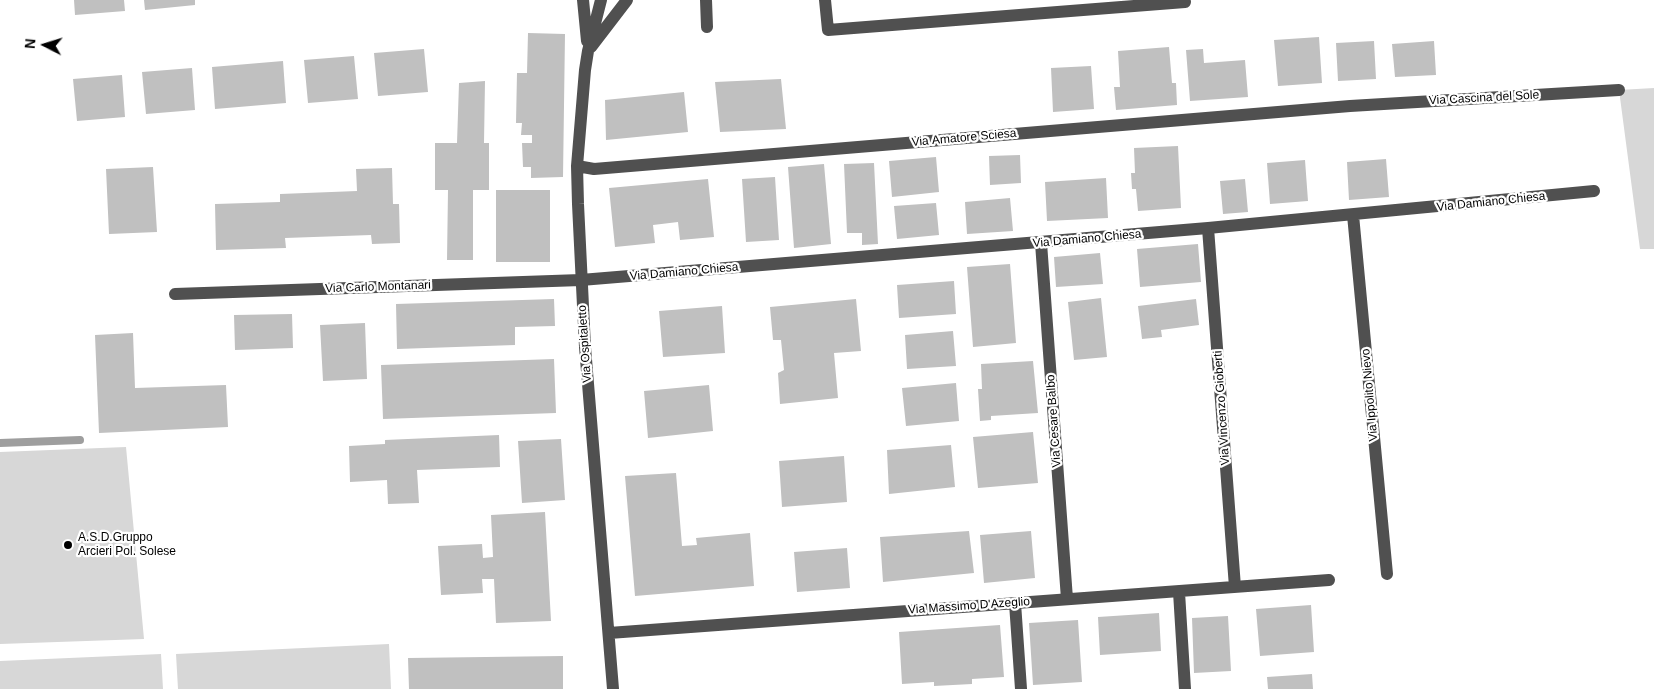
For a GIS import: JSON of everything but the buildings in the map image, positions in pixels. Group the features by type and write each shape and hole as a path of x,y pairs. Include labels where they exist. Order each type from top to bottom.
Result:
{"street":[{"path":"583,0 588,51"},
{"name":"Via Ospitaletto","path":"602,0 588,51 585,70 578,166 581,280 613,689"},
{"path":"588,51 627,0"},
{"path":"706,0 708,27"},
{"path":"825,0 828,30 1185,2"},
{"name":"Via Cascina del Sole","path":"1350,106 1619,90"},
{"name":"Via Amatore Sciesa","path":"578,166 604,168 1350,106"},
{"name":"Via Damiano Chiesa","path":"581,280 1208,228 1594,192"},
{"name":"Via Ippolito Nievo","path":"1353,215 1386,574"},
{"name":"Via Vincenzo Gioberti","path":"1208,228 1235,587"},
{"name":"Via Cesare Balbo","path":"1041,242 1067,599"},
{"name":"Via Carlo Montanari","path":"175,294 581,280"},
{"name":"Via Massimo D'Azeglio","path":"609,633 1329,580"},
{"path":"1179,592 1185,689"},
{"path":"1015,603 1021,689"}],"shaded area":[{"path":"1654,88 1654,249 1640,249 1619,90"},
{"name":"A.S.D.Gruppo Arcieri Pol. Solese","path":"126,447 144,639 0,644 0,452"},
{"path":"389,644 391,689 178,689 176,654"},
{"path":"161,654 163,689 0,689 0,661"}],"waterway":[{"path":"0,443 80,440"}],"place":[{"name":"A.S.D.Gruppo Arcieri Pol. Solese","path":"68,545"}]}
